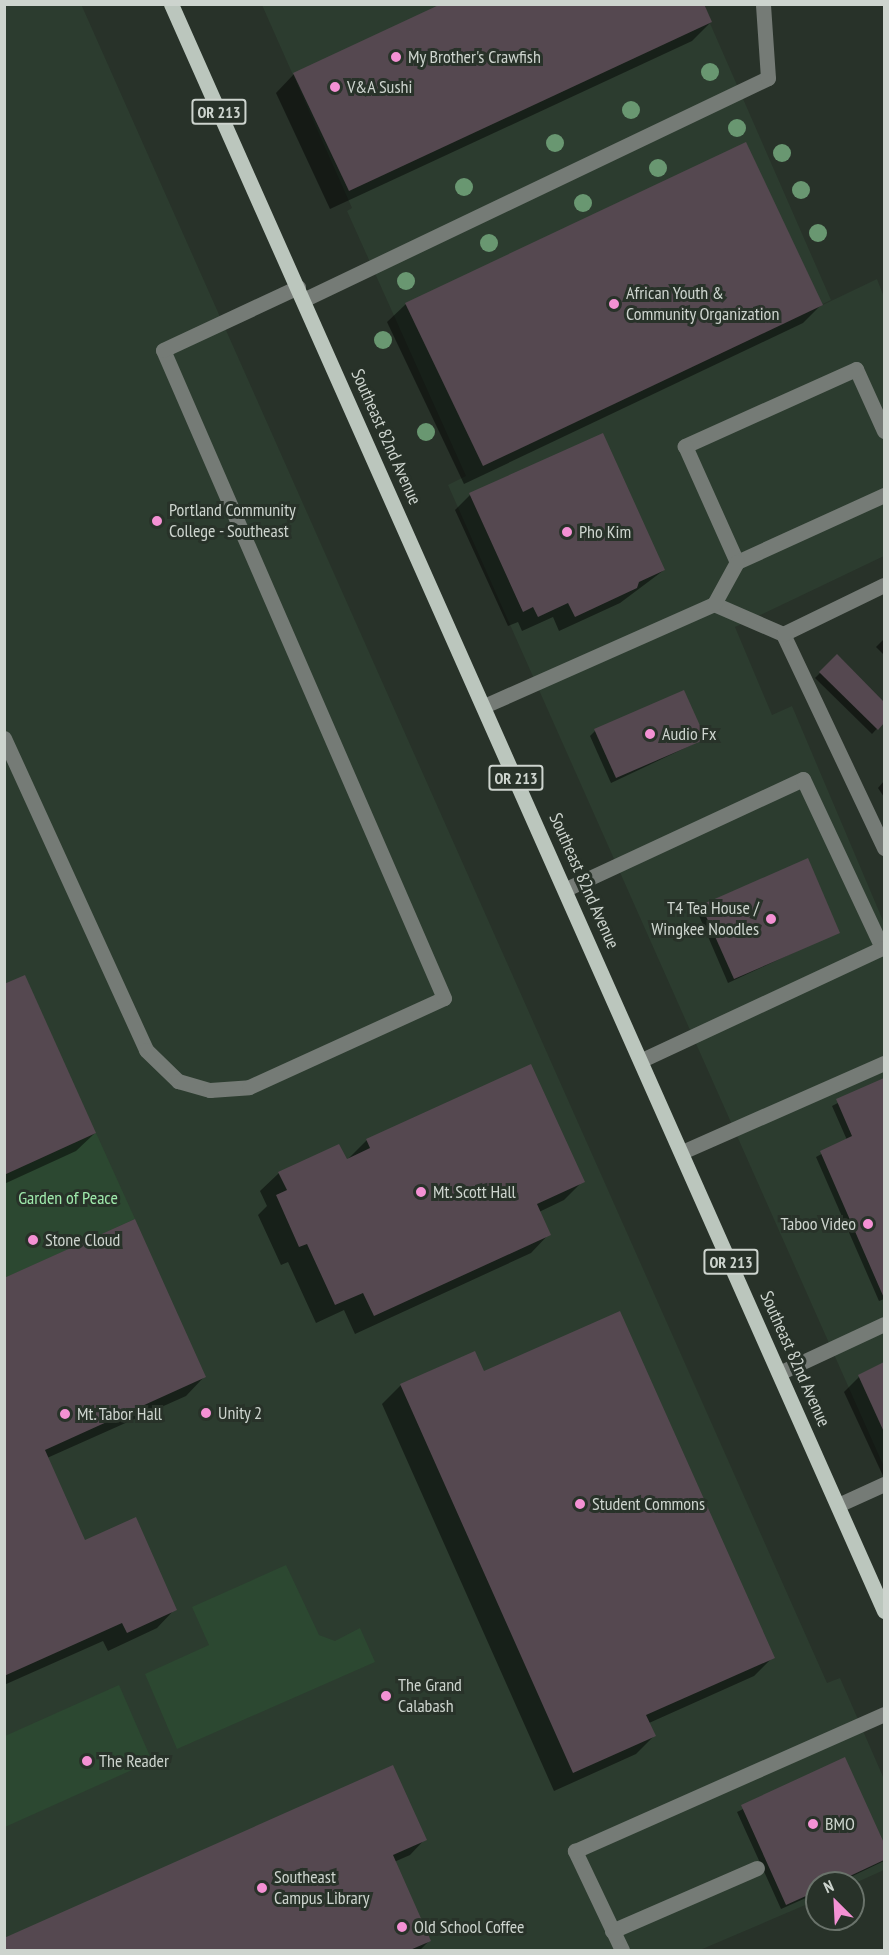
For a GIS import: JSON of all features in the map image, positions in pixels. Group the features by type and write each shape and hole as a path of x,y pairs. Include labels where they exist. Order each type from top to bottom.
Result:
{"main road":[{"name":"Southeast 82nd Avenue","path":"171,4 885,1611"}],"lane":[{"path":"4,738 146,1050 178,1082 210,1090 249,1087 444,998 163,350 300,293 768,78 764,8"},
{"path":"737,562 685,446 856,369 885,432"},
{"path":"484,706 714,604 737,562 885,495"},
{"path":"783,634 885,585"},
{"path":"714,604 783,634 885,848"},
{"path":"566,889 803,779 882,948 642,1060"},
{"path":"682,1152 885,1063"},
{"path":"779,1373 885,1324"},
{"path":"838,1505 885,1484"},
{"path":"622,1950 574,1851 885,1714"},
{"path":"612,1931 757,1868"}],"shaded area":[{"name":"Portland Community College - Southeast","path":"81,4 827,1683 840,1678 884,1779 884,1870 865,1879 865,1871 805,1871 805,1905 700,1950 5,1950 4,5"},
{"path":"262,5 702,5 831,300 687,370 877,279 884,297 884,556 735,627 772,715 792,706 884,923 884,1467 448,485 466,476 347,211 352,208"}],"green space":[{"name":"Garden of Peace","path":"96,1133 135,1219 5,1278 4,1175"},
{"path":"286,1565 319,1635 335,1641 360,1628 375,1662 177,1749 145,1674 209,1645 192,1607"},
{"path":"119,1685 152,1761 5,1827 5,1736"}],"building":[{"path":"441,4 704,4 712,22 349,191 293,73"},
{"name":"African Youth & Community Organization","path":"746,142 823,305 483,466 405,303"},
{"name":"Pho Kim","path":"603,433 665,570 639,582 637,588 575,617 568,603 538,617 533,607 523,612 469,493"},
{"path":"837,654 884,702 884,723 878,730 819,672"},
{"name":"Audio Fx","path":"684,690 706,739 616,778 594,729"},
{"name":"T4 Tea House / Wingkee Noodles","path":"808,858 840,933 734,979 701,905"},
{"path":"25,975 96,1133 4,1175 4,984"},
{"name":"Mt. Scott Hall","path":"531,1064 585,1182 537,1204 551,1235 374,1316 363,1293 335,1305 307,1244 299,1247 276,1195 287,1190 278,1172 339,1144 347,1159 370,1148 366,1139"},
{"name":"Taboo Video","path":"884,1078 884,1298 820,1151 852,1136 836,1099"},
{"name":"Mt. Tabor Hall","path":"135,1219 206,1377 45,1450 85,1540 136,1517 177,1610 127,1633 122,1623 4,1676 4,1278"},
{"name":"Student Commons","path":"620,1311 775,1658 646,1715 656,1736 573,1773 400,1384 475,1351 484,1371"},
{"path":"884,1362 884,1432 858,1375"},
{"name":"BMO","path":"845,1757 884,1843 884,1860 861,1871 805,1871 805,1896 786,1905 741,1805"},
{"name":"Southeast Campus Library","path":"393,1765 427,1840 393,1855 431,1941 410,1950 4,1950 4,1938"}],"place":[{"name":"My Brother's Crawfish","path":"396,57"},
{"name":"V&A Sushi","path":"335,87"},
{"name":"African Youth & Community Organization","path":"614,304"},
{"name":"Portland Community College - Southeast","path":"157,521"},
{"name":"Pho Kim","path":"567,532"},
{"name":"Audio Fx","path":"650,734"},
{"name":"T4 Tea House / Wingkee Noodles","path":"771,919"},
{"name":"Mt. Scott Hall","path":"421,1192"},
{"name":"Taboo Video","path":"868,1224"},
{"name":"Stone Cloud","path":"33,1240"},
{"name":"Unity 2","path":"206,1413"},
{"name":"Mt. Tabor Hall","path":"65,1414"},
{"name":"Student Commons","path":"580,1504"},
{"name":"The Grand Calabash","path":"386,1696"},
{"name":"The Reader","path":"87,1761"},
{"name":"BMO","path":"813,1824"},
{"name":"Southeast Campus Library","path":"262,1888"},
{"name":"Old School Coffee","path":"402,1927"}]}
